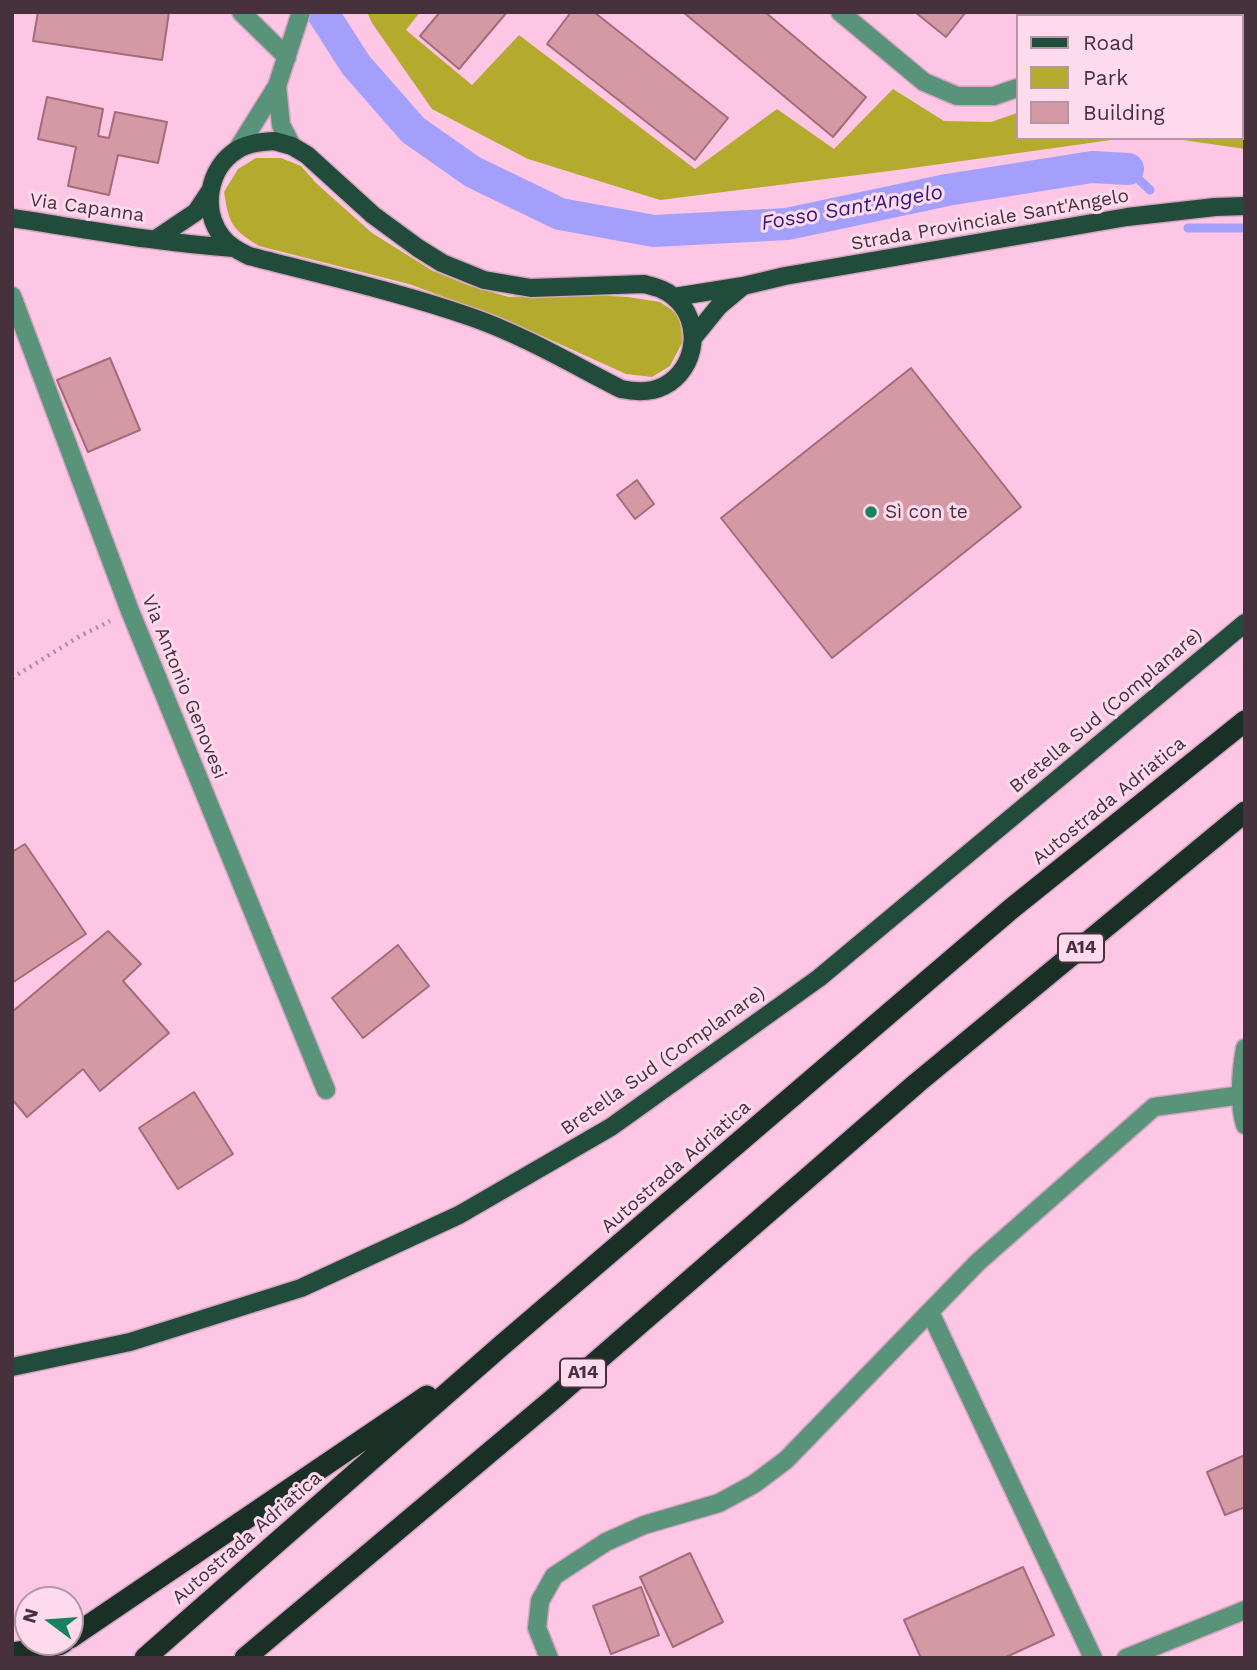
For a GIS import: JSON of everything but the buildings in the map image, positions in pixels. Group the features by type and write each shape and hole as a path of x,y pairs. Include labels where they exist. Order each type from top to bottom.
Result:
{"highway":[{"name":"Autostrada Adriatica","path":"145,1658 502,1346 1011,909 1245,721"},
{"name":"A14","path":"244,1658 552,1400 917,1083 1245,812"},
{"path":"84,1629 502,1346"}],"main road":[{"path":"237,150 255,142 274,141 292,146 307,155 373,215 418,248 442,263 484,280 531,288 644,284 661,289 674,297 684,308 691,322 693,338"},
{"name":"Via Capanna","path":"156,239 195,212 210,191 215,175 237,150"},
{"path":"210,191 214,223 233,248"},
{"name":"Strada Provinciale Sant'Angelo","path":"674,297 1127,218 1245,206"},
{"name":"Via Capanna","path":"12,218 186,245 233,248 249,256 472,317 509,332 621,389 636,392 651,391 676,377 685,367 693,338"},
{"name":"Strada Provinciale Sant'Angelo","path":"693,338 719,306 743,286"},
{"name":"Bretella Sud (Complanare)","path":"12,1367 130,1342 301,1288 459,1215 611,1127 819,978 1245,623"}],"street":[{"path":"241,12 287,57"},
{"path":"237,150 277,86 301,12"},
{"path":"840,12 924,82 957,96 993,96 1016,88"},
{"path":"277,86 281,125 292,146"},
{"name":"Via Antonio Genovesi","path":"12,296 130,611 326,1090"},
{"path":"1245,1048 1242,1095 1245,1125"},
{"path":"549,1658 537,1628 540,1601 554,1576 606,1542 644,1525 719,1503 754,1484 786,1460 978,1262 1154,1107 1242,1095"},
{"path":"930,1312 1093,1658"},
{"path":"1126,1658 1245,1610"}],"path":[{"path":"12,678 80,636 130,611"}],"green space":[{"path":"367,12 420,12 406,30 472,85 519,35 695,169 777,109 834,149 893,89 944,121 991,122 1016,113 1016,140 1111,140 660,200 528,159 432,109"},
{"path":"1245,12 1245,149 1183,140 1243,140 1243,14 1154,14"},
{"path":"256,158 281,158 301,166 372,233 433,271 470,286 509,297 570,294 628,297 660,302 681,316 682,343 670,366 652,377 626,374 509,321 409,284 259,246 242,235 233,224 224,192 238,169"}],"waterway":[{"name":"Fosso Sant'Angelo","path":"322,12 356,65 413,130 473,172 560,214 654,231 787,224 947,190 1092,167 1128,169"},
{"path":"1128,169 1150,190"},
{"path":"1188,228 1245,228"}],"place":[{"name":"Sì con te","path":"871,512"}]}
